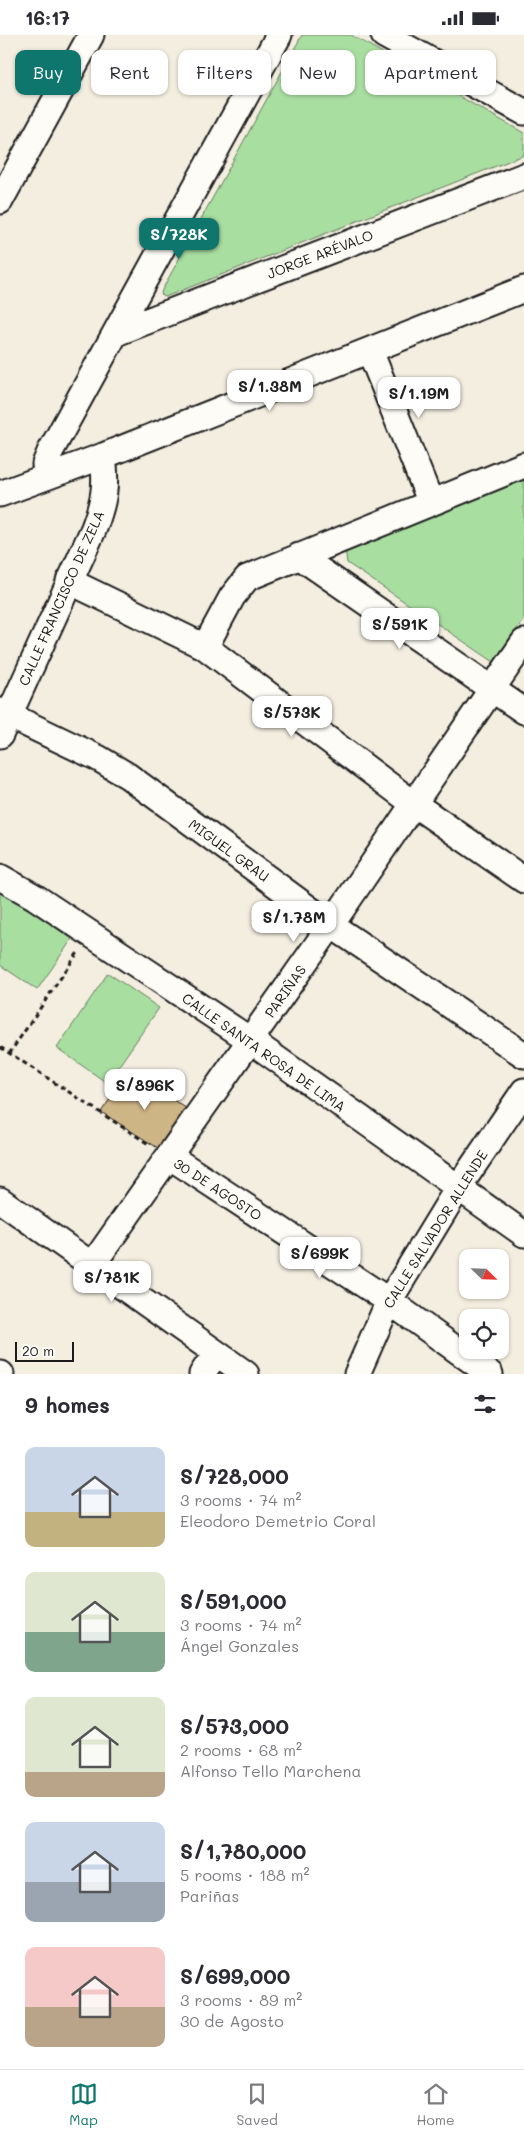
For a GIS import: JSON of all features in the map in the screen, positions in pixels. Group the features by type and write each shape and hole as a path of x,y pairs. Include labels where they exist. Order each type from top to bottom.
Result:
{"street":[{"path":"0,201 91,35"},
{"path":"46,477 45,464 50,452 279,35"},
{"path":"384,35 524,112"},
{"name":"JORGE ARÉVALO","path":"116,333 524,176"},
{"path":"0,494 103,456 524,289"},
{"path":"370,351 431,503"},
{"name":"CALLE FRANCISCO DE ZELA","path":"3,720 69,581 104,500 106,477 103,456"},
{"path":"205,647 232,597 247,578 524,465"},
{"path":"299,556 524,711"},
{"path":"69,581 205,647 414,804 524,880"},
{"name":"PARIÑAS","path":"93,1264 331,925 524,642"},
{"name":"MIGUEL GRAU","path":"3,720 98,758 128,776 331,925 524,1055"},
{"name":"CALLE SANTA ROSA DE LIMA","path":"0,877 250,1040 524,1234"},
{"name":"CALLE SALVADOR ALLENDE","path":"357,1374 389,1301 458,1188 524,1091"},
{"name":"30 DE AGOSTO","path":"169,1156 389,1301 490,1374"},
{"path":"0,1200 246,1374"},
{"path":"202,1374 216,1353"}],"path":[{"path":"9,1054 90,934"},
{"path":"0,1047 169,1156"}],"green space":[{"path":"302,35 351,35 377,50 365,50 365,95 457,95 524,133 524,155 165,297 161,294 162,290 269,95 271,95 281,73 281,95 355,95 355,50 294,50"},
{"path":"524,476 524,619 494,662 347,563 345,548"},
{"path":"0,890 72,939 37,990 0,965"},
{"path":"108,973 159,1008 107,1083 57,1048"}],"building":[{"path":"129,1072 189,1110 161,1150 101,1112"}]}
